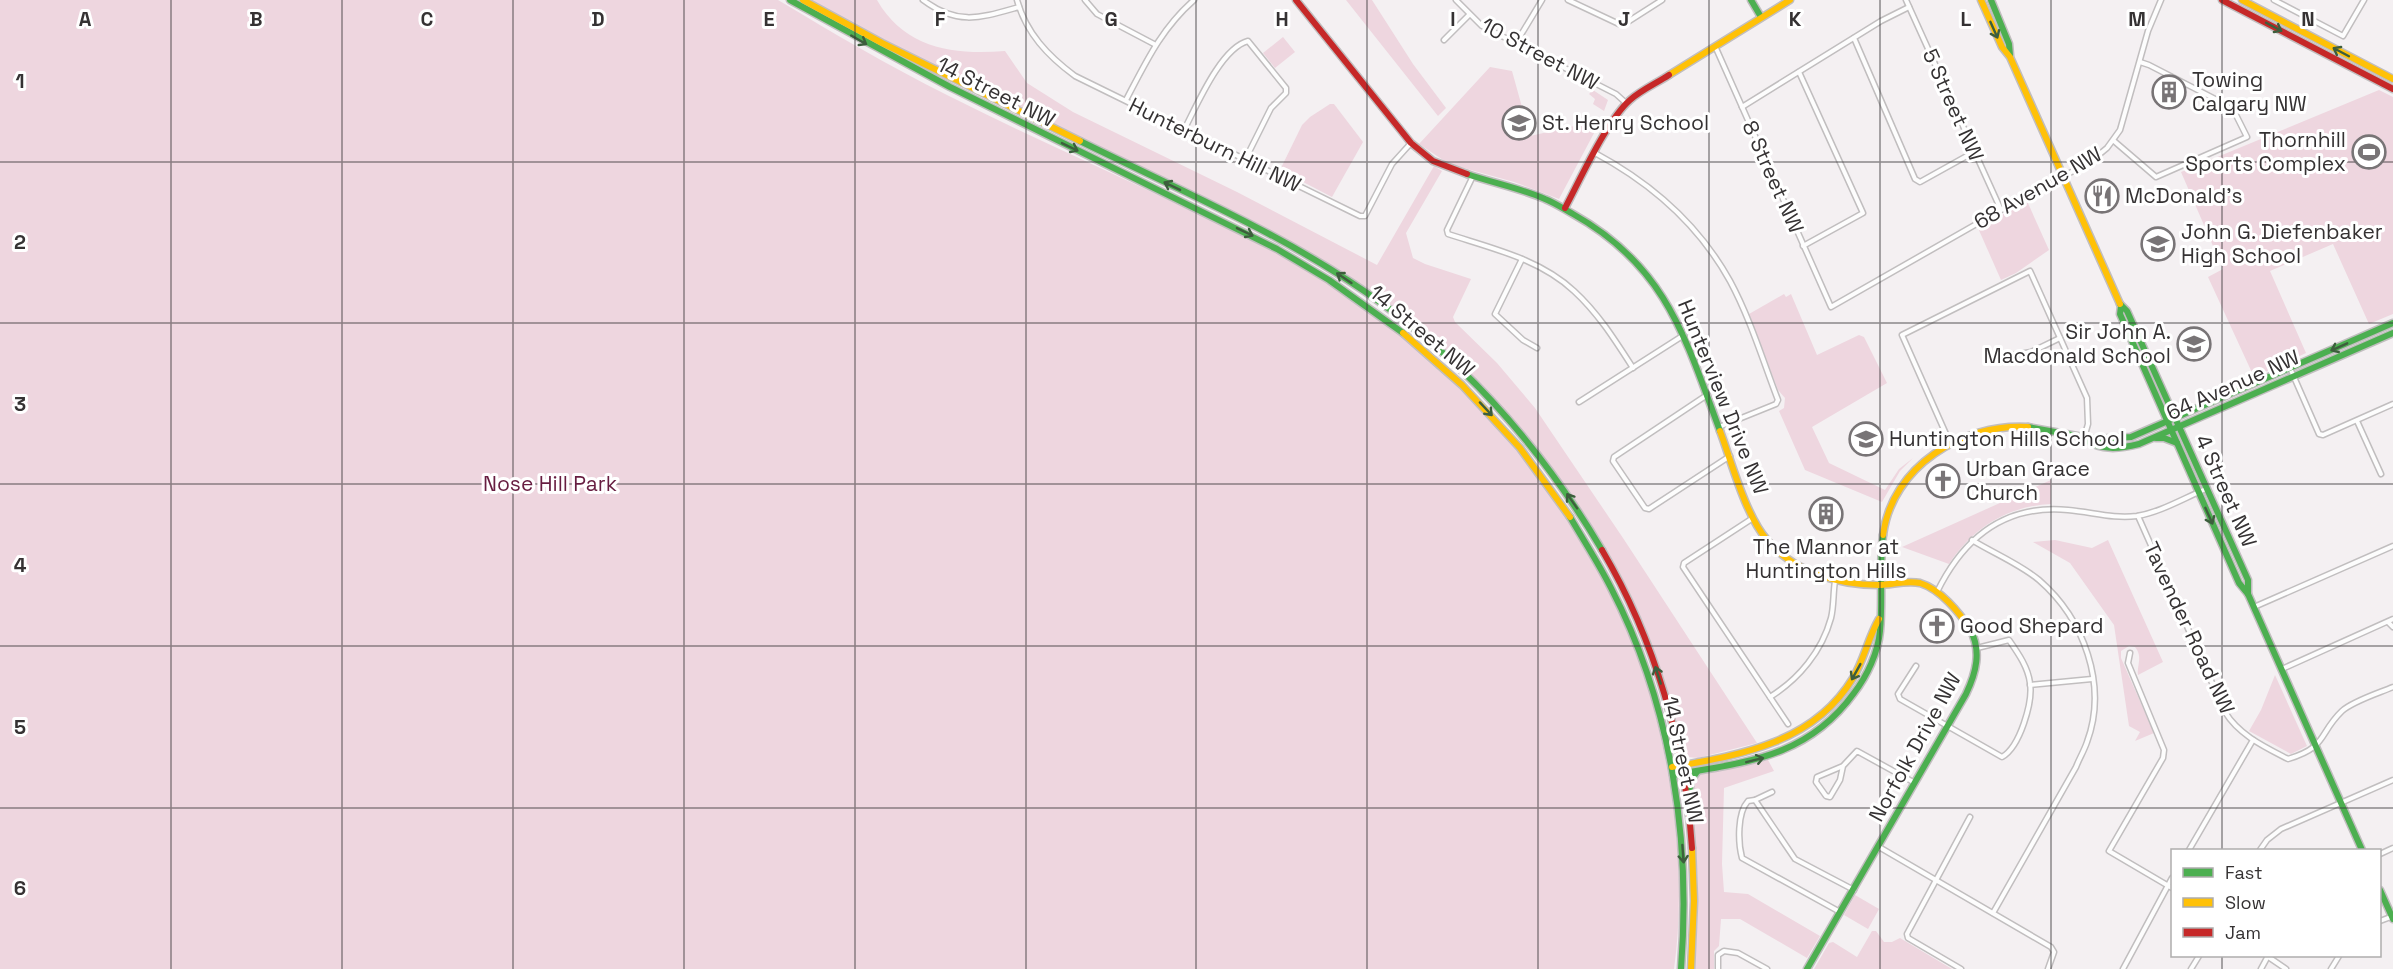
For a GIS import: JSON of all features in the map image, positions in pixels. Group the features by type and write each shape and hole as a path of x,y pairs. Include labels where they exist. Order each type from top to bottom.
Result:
{"main road":[{"name":"14 Street NW","path":"790,0 904,64 1269,244 1363,302 1417,343 1469,391 1504,428 1544,478 1584,538 1624,613 1646,670 1672,767 1681,829 1685,894 1681,969"},
{"name":"14 Street NW","path":"803,0 866,35 1036,121 1270,233 1329,267 1421,334 1474,382 1510,421 1535,450 1577,508 1631,606 1656,667 1682,765 1689,820 1695,894 1691,969"},
{"name":"Hunterview Drive NW","path":"1296,0 1411,143 1433,161 1546,199 1565,208 1596,227 1629,254 1659,289 1684,335 1754,518 1767,540 1796,565 1812,574 1835,581 1883,585"},
{"path":"1752,0 1761,17"},
{"path":"1565,208 1626,103 1790,0"},
{"name":"4 Street NW","path":"1981,0 2002,47 2010,57 2121,306 2127,311 2176,419 2248,580 2248,594"},
{"name":"4 Street NW","path":"1991,0 2009,44 2010,57"},
{"path":"2222,0 2392,85"},
{"path":"2241,0 2392,85"},
{"name":"4 Street NW","path":"2121,306 2120,314 2198,492 2239,583 2248,594 2362,849"},
{"name":"64 Avenue NW","path":"1673,775 1773,755 1800,742 1829,722 1852,696 1869,669 1878,644 1881,628 1884,531 1895,497 1920,464 1950,443 1980,431 2005,427 2038,428 2084,439 2123,439 2176,419 2393,323"},
{"name":"64 Avenue NW","path":"2084,439 2093,446 2112,449 2129,447 2393,333"},
{"path":"2152,439 2164,438 2177,444"},
{"path":"1883,585 1912,582 1937,592 1958,613 1974,634 1977,648"},
{"name":"64 Avenue NW","path":"1672,767 1750,753 1776,744 1817,719 1850,684 1865,654 1874,627 1880,619"},
{"name":"Norfolk Drive NW","path":"1807,969 1916,783 1974,676 1977,648"},
{"path":"1679,752 1689,760 1708,760"},
{"path":"1689,820 1690,780 1697,772"},
{"path":"2381,894 2392,917"}],"street":[{"path":"923,0 936,9 957,18 978,19 1019,8"},
{"name":"Hunterburn Hill NW","path":"1017,0 1032,34 1044,50 1076,76 1311,192 1365,216 1392,164 1411,143"},
{"path":"1085,0 1097,14 1154,45"},
{"path":"1126,100 1154,45 1171,22 1194,0"},
{"name":"10 Street NW","path":"1456,0 1482,26 1616,94 1626,103"},
{"path":"1516,43 1542,0"},
{"path":"1568,0 1619,24 1626,23 1662,0"},
{"name":"5 Street NW","path":"1906,0 2001,210"},
{"name":"68 Avenue NW","path":"1831,307 2099,157 2114,141 2120,130 2152,20 2161,0"},
{"path":"2274,0 2343,36 2364,0"},
{"path":"1742,107 1881,21 1909,7"},
{"path":"1444,40 1469,15"},
{"path":"1854,38 1916,179 1920,182 1974,152"},
{"path":"1185,128 1217,69 1230,54 1248,41 1286,88 1286,93 1271,108 1246,158"},
{"name":"8 Street NW","path":"1715,46 1831,307"},
{"path":"2114,141 2156,177 2247,137 2235,113 2223,103 2139,62"},
{"path":"1799,72 1863,213 1803,246"},
{"path":"1595,153 1623,168 1652,189 1681,215 1710,248 1730,282 1778,400 1776,404 1719,427"},
{"path":"1473,176 1447,230 1448,234 1522,259 1550,273 1573,290 1605,325 1633,368"},
{"path":"1522,259 1495,314 1523,340 1537,348"},
{"path":"1950,443 1902,334 2030,272 2088,404 2088,424 2084,439"},
{"path":"1579,402 1684,335"},
{"path":"1990,359 2031,352 2060,338"},
{"path":"2290,368 2319,434 2323,435 2393,404"},
{"path":"1707,395 1614,456 1613,461 1645,508 1649,509 1730,456"},
{"path":"2357,421 2381,474"},
{"path":"1937,592 1972,540 2005,518 2032,510 2069,510 2100,516 2138,516 2206,489"},
{"name":"Tavender Road NW","path":"2138,516 2225,712 2233,723 2253,740 2288,759 2316,747"},
{"path":"1754,518 1684,563 1683,567 1788,724"},
{"path":"1972,540 2037,579 2056,597 2073,619 2084,641 2091,662 2095,696 2087,742 2076,767 1993,913"},
{"path":"2254,608 2393,546"},
{"path":"1770,697 1781,690 1810,662 1831,618 1835,581"},
{"path":"2282,669 2391,621 2393,627"},
{"path":"1916,666 1898,694 1900,699 2002,757 2007,754 2021,733 2028,706 2030,685 2027,671 2009,640 1977,648"},
{"path":"2123,969 2170,886 2109,851 2163,758 2164,750 2128,663 2130,653"},
{"path":"2030,685 2092,679"},
{"path":"2316,747 2343,710 2393,687"},
{"path":"2190,849 2253,740"},
{"path":"1843,765 1840,780 1830,797 1826,796 1816,782 1817,777 1843,765 1857,751 1916,783"},
{"path":"2261,849 2267,840 2281,829 2393,780"},
{"path":"1772,792 1748,801 1743,807 1739,848 1742,858 1840,912"},
{"path":"1755,800 1795,859 1854,890"},
{"path":"1961,969 1908,938 1906,934 1970,816"},
{"path":"1879,847 2051,947 2054,952 2048,969"},
{"path":"1718,969 1718,955 1724,951 1738,953 1767,969"},
{"path":"2269,957 2286,969"}],"green space":[{"name":"Nose Hill Park","path":"0,0 778,0 840,37 947,95 1278,253 1337,289 1393,329 1446,374 1494,423 1538,477 1577,534 1611,594 1638,658 1650,694 1668,771 1674,812 1679,892 1674,969 0,969"},
{"path":"810,0 877,0 888,16 916,39 949,50 1005,51 1027,83 1073,112 1237,192 1377,265 1434,166 1442,171 1406,233 1413,258 1471,279 1453,317 1455,322 1497,363 1535,408 1757,743 1698,758 1685,755 1677,734 1665,686 1639,615 1586,516 1527,435 1493,398 1458,362 1381,298 1341,271 1272,231 866,33"},
{"path":"1346,0 1372,0 1413,64 1446,108 1438,116"},
{"path":"1283,37 1295,52 1275,68 1263,53"},
{"name":"St. Henry School","path":"1490,67 1512,71 1530,136 1601,120 1559,199 1514,182 1449,164 1419,144"},
{"path":"1593,90 1608,100 1604,111 1593,104 1595,99 1589,94"},
{"path":"2379,90 2393,97 2393,314 2369,324 2333,244 2270,271 2306,353 2254,377 2208,277 2223,269 2181,172"},
{"path":"1330,104 1334,104 1363,142 1332,197 1280,170 1302,125"},
{"path":"2027,201 2049,250 2016,273 2001,280 1978,228"},
{"path":"1784,294 1786,297 1791,294 1817,355 1859,335 1864,337 1887,383 1812,427 1829,463 1885,490 1899,469 1913,458 1900,471 1882,502 1805,470 1779,411 1784,408 1785,398 1778,390 1749,314"},
{"path":"2051,480 2051,504 2020,509 1992,521 1958,551 1949,564 1902,547"},
{"path":"2055,540 2092,548 2108,540 2163,662 2138,675 2139,657 2135,647 2129,646 2121,651 2121,658 2154,733 2135,741 2140,732 2129,726 2114,625 2070,563 2033,542"},
{"path":"2275,675 2307,746 2291,754 2249,731 2261,710"},
{"path":"1768,760 1774,771 1724,788 1722,864 1724,892 1748,894 1820,936 1807,958 1740,919 1721,919 1719,946 1714,951 1714,969 1694,969 1698,896 1692,806 1694,778 1702,774"},
{"path":"1855,895 1879,909 1868,929 1844,915"},
{"path":"1872,931 1876,931 1884,942 1892,942 1900,938 1952,969 1814,969 1829,943 1833,942 1857,957"}],"traffic: fast":[{"path":"790,0 950,87 1277,249 1329,280 1403,333"},
{"path":"1751,0 1761,17"},
{"path":"1991,0 2009,44 2010,55"},
{"path":"1080,141 1197,197 1312,258 1384,305 1417,330 1477,386 1532,448 1557,481 1602,550"},
{"path":"1467,174 1552,202 1605,234 1630,257 1651,281 1683,335 1720,431"},
{"path":"2120,304 2127,311 2248,580 2248,594"},
{"path":"2121,306 2120,314 2239,583 2248,594 2362,849"},
{"path":"2028,427 2094,439 2131,437 2393,323"},
{"path":"2084,439 2097,446 2111,448 2139,444 2393,333"},
{"path":"2156,438 2164,438 2177,443"},
{"path":"1570,517 1606,579 1632,633 1663,726 1673,774 1683,871 1681,969"},
{"path":"1673,775 1725,766 1773,754 1795,744 1836,715 1863,679 1877,648 1881,619 1883,535"},
{"path":"1807,969 1966,694 1973,678 1977,654 1970,629"},
{"path":"1689,794 1691,780 1697,772"},
{"path":"2381,892 2393,919"}],"traffic: slow":[{"path":"803,0 882,43 1080,141"},
{"path":"1669,75 1790,0"},
{"path":"1981,0 2002,47 2010,57 2120,304"},
{"path":"2242,0 2393,79"},
{"path":"1403,333 1462,385 1520,448 1570,517"},
{"path":"1883,535 1889,510 1900,488 1916,469 1934,454 1956,441 1979,432 2028,427"},
{"path":"1720,431 1752,516 1767,540 1790,561 1818,574 1848,582 1884,585 1920,583 1935,590 1960,615 1970,629"},
{"path":"1672,767 1749,751 1797,732 1818,718 1837,700 1853,678 1879,619"},
{"path":"1691,969 1694,901 1692,848"}],"traffic: jam":[{"path":"1296,0 1411,143 1433,161 1467,174"},
{"path":"2222,0 2393,89"},
{"path":"1565,208 1594,151 1621,109 1639,93 1669,75"},
{"path":"1602,550 1637,620 1664,694 1682,770 1692,848"}],"place":[{"name":"Towing Calgary NW","path":"2169,92"},
{"name":"St. Henry School","path":"1519,123"},
{"name":"Thornhill Sports Complex","path":"2369,152"},
{"name":"McDonald's","path":"2102,196"},
{"name":"John G. Diefenbaker High School","path":"2158,244"},
{"name":"Sir John A. Macdonald School","path":"2194,344"},
{"name":"Huntington Hills School","path":"1866,439"},
{"name":"Urban Grace Church","path":"1943,481"},
{"name":"The Mannor at Huntington Hills","path":"1826,514"},
{"name":"Good Shepard","path":"1937,626"}]}
